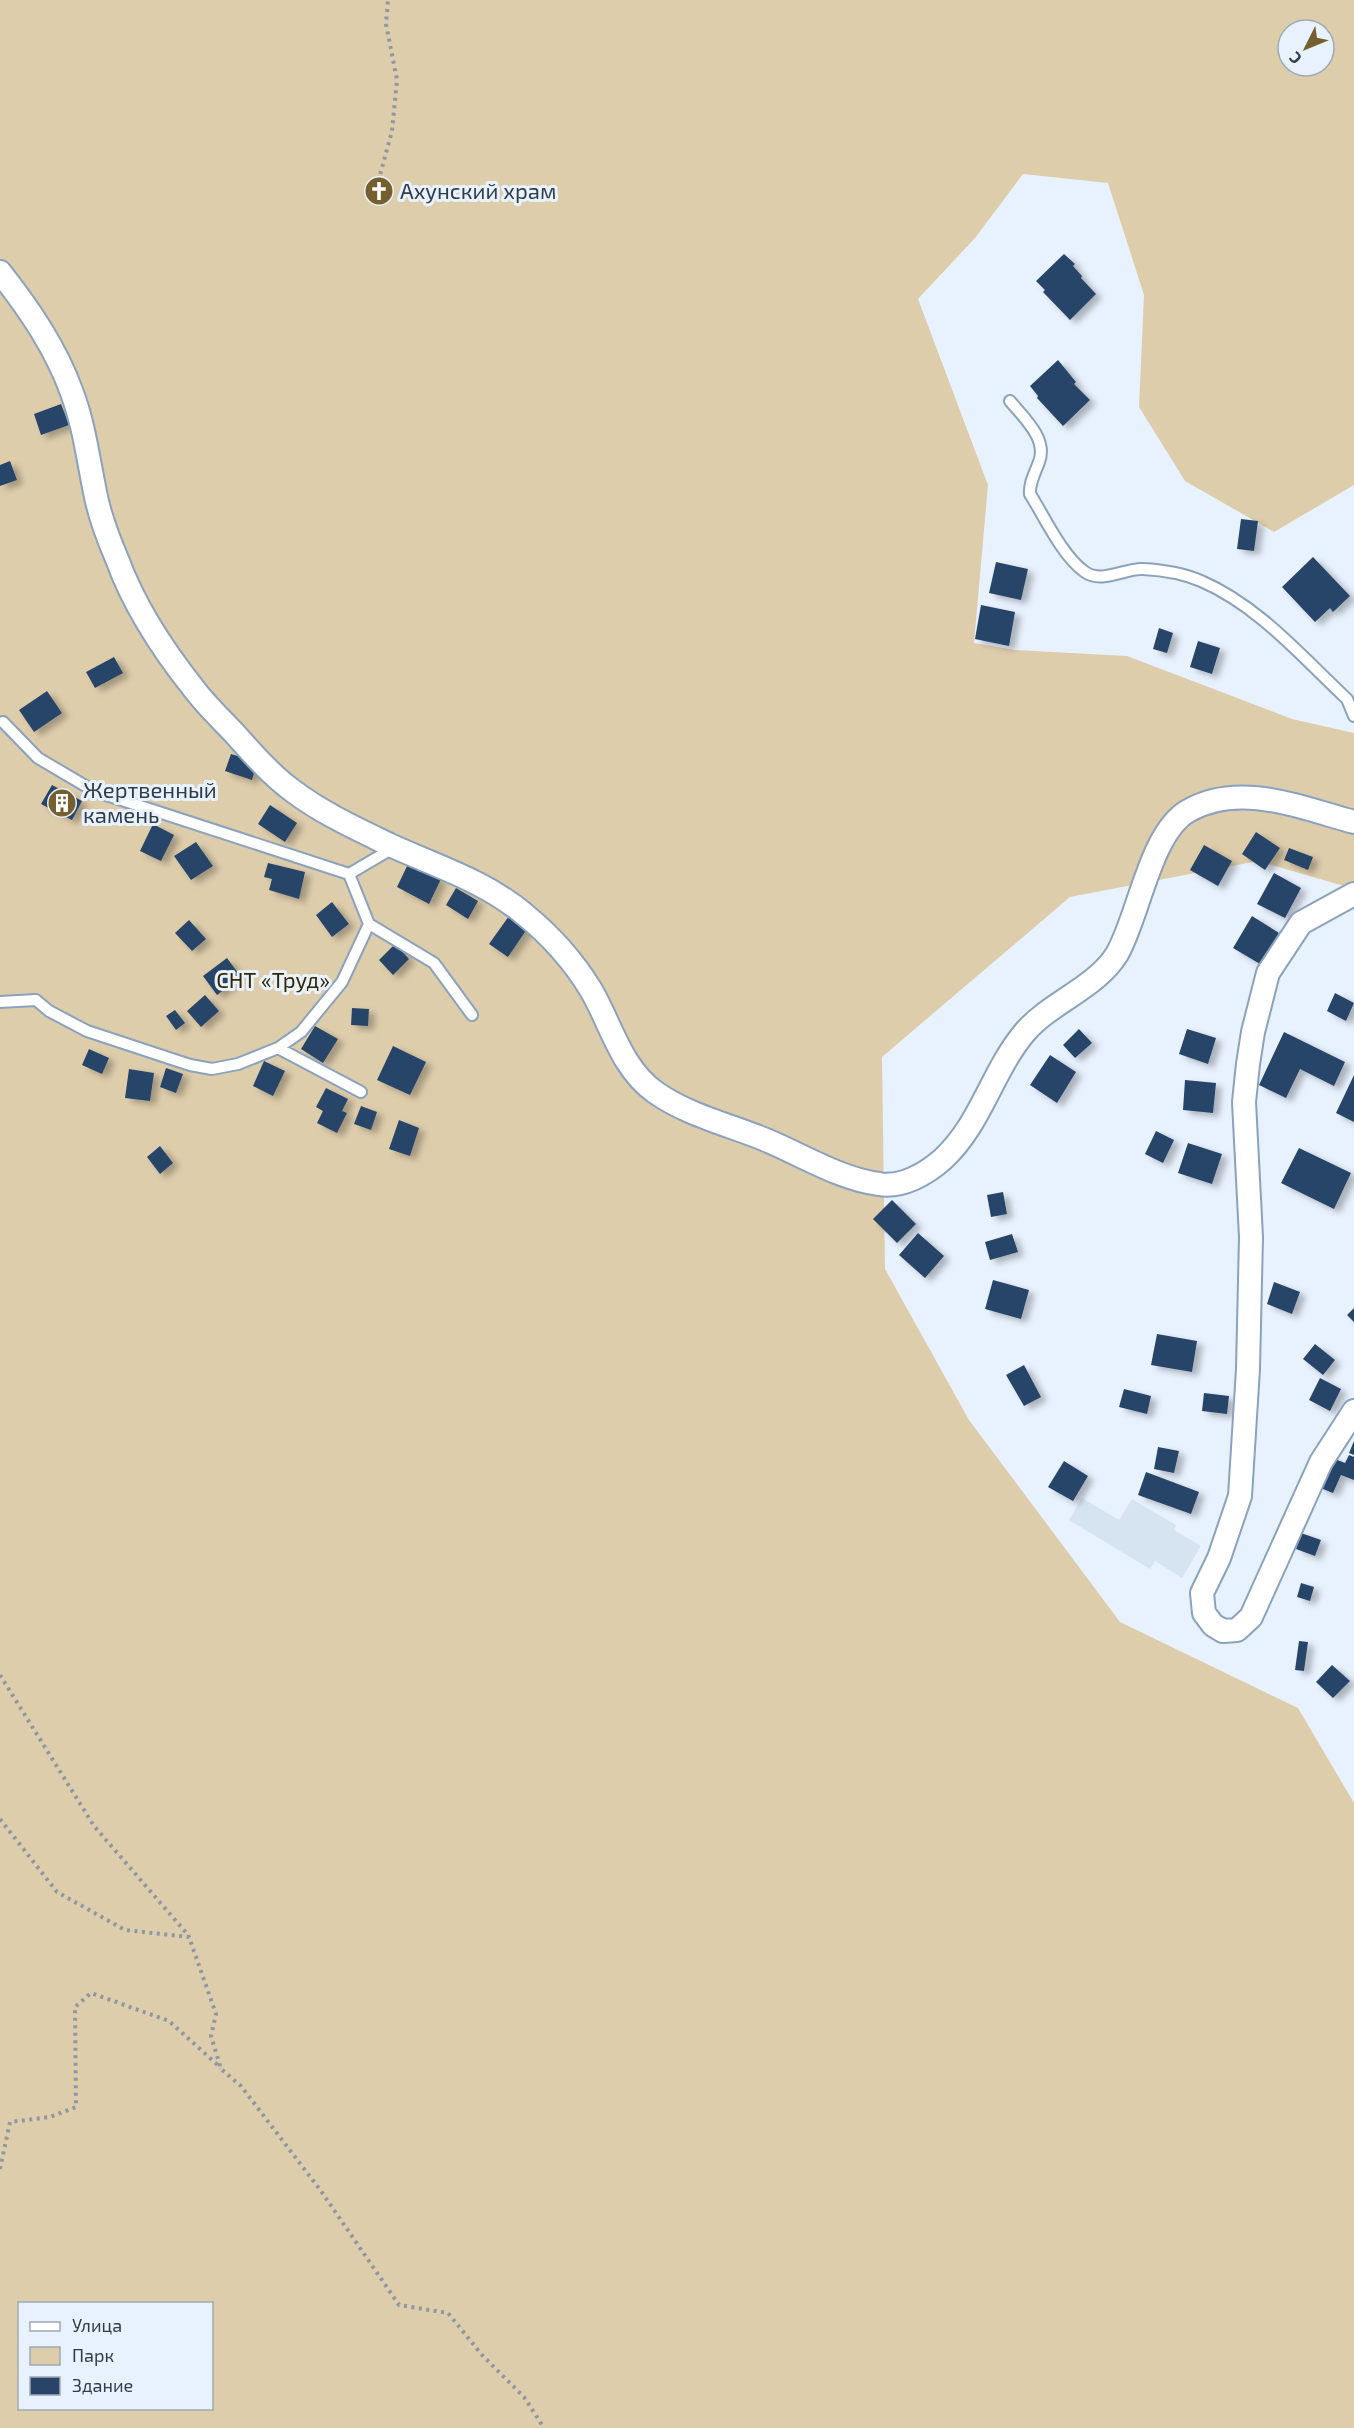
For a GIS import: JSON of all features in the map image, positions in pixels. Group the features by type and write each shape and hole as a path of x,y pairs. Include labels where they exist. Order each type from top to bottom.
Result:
{"street":[{"path":"0,272 27,306 50,344 71,389 83,428 96,498 118,562 138,604 158,638 195,692 258,759 292,791 338,819 492,890 522,912 550,938 590,988 638,1078 655,1093 677,1105 764,1139 848,1176 879,1185 898,1185 916,1178 942,1160 970,1128 1024,1033 1051,1007 1085,987 1116,956 1163,837 1182,813 1211,800 1240,796 1291,804 1354,822"},
{"path":"1354,894 1301,923 1268,973 1253,1032 1244,1102 1251,1237 1248,1369 1240,1496 1219,1558 1202,1593 1204,1613 1213,1625 1224,1631 1237,1630 1251,1617 1321,1462 1354,1411"}],"lane":[{"path":"1011,401 1039,439 1042,447 1030,494 1072,561 1087,574 1103,576 1141,569 1162,571 1201,581 1254,611 1347,699 1354,716"},
{"path":"3,722 38,758 94,791 350,874 395,847"},
{"path":"350,874 369,924 434,963 472,1015"},
{"path":"0,1002 36,1000 49,1011 87,1031 190,1065 212,1069 238,1064 278,1048 302,1032 342,982 369,924"},
{"path":"278,1048 361,1092"}],"path":[{"path":"379,189 380,175 392,131 397,80 386,24 388,0"},
{"path":"0,1674 94,1826 189,1937 216,2014 211,2036 221,2069"},
{"path":"0,1819 57,1892 125,1930 189,1937"},
{"path":"0,2169 10,2122 50,2118 76,2107 75,2007 92,1993 169,2021 241,2086 321,2191 399,2305 448,2313 482,2355 524,2397 544,2428"}],"shaded area":[{"path":"1082,1498 1119,1520 1132,1499 1176,1525 1174,1530 1201,1546 1182,1578 1155,1561 1150,1569 1069,1520"}],"green space":[{"name":"СНТ «Труд»","path":"0,0 1354,0 1354,485 1274,532 1185,481 1139,407 1144,295 1108,183 1023,174 975,238 918,299 988,485 974,643 1015,650 1127,656 1292,719 1354,733 1354,889 1258,861 1070,897 882,1057 885,1269 969,1420 1120,1622 1298,1708 1354,1803 1354,2428 0,2428"}],"building":[{"path":"1064,254 1075,264 1073,266 1082,276 1081,278 1096,294 1070,320 1043,292 1045,290 1036,281"},
{"path":"1058,360 1076,382 1074,384 1090,400 1063,426 1037,398 1038,396 1030,386"},
{"path":"61,404 69,425 41,435 34,414"},
{"path":"10,461 17,480 0,486 0,465"},
{"path":"1241,519 1258,521 1254,551 1237,549"},
{"path":"1313,557 1350,596 1333,612 1330,608 1315,622 1282,587"},
{"path":"996,562 1028,569 1021,600 989,593"},
{"path":"981,605 1015,612 1009,646 975,639"},
{"path":"1159,628 1173,633 1167,653 1153,649"},
{"path":"1198,641 1220,648 1212,674 1190,667"},
{"path":"114,657 123,673 95,688 86,672"},
{"path":"47,691 62,713 34,732 19,710"},
{"path":"231,754 257,762 252,780 225,771"},
{"name":"Жертвенный камень","path":"52,785 82,801 72,820 41,804"},
{"path":"270,805 297,823 285,842 258,824"},
{"path":"153,824 174,835 161,861 140,851"},
{"path":"1256,832 1280,848 1265,870 1242,854"},
{"path":"196,842 213,866 191,880 174,856"},
{"path":"1204,845 1232,861 1218,886 1190,870"},
{"path":"1289,848 1313,857 1308,870 1284,860"},
{"path":"409,862 441,879 429,904 397,887"},
{"path":"268,863 305,872 299,899 269,890 272,879 264,877"},
{"path":"1274,873 1301,888 1285,918 1257,904"},
{"path":"456,888 478,901 468,919 446,905"},
{"path":"332,902 349,924 332,937 316,915"},
{"path":"509,916 527,929 508,957 489,944"},
{"path":"1252,916 1279,933 1260,964 1233,948"},
{"path":"189,920 206,939 192,951 175,933"},
{"path":"395,944 409,959 393,975 379,960"},
{"path":"227,958 241,977 217,995 203,976"},
{"path":"1335,993 1354,1003 1346,1021 1327,1011"},
{"path":"205,995 219,1011 201,1027 187,1011"},
{"path":"352,1008 369,1009 368,1026 351,1025"},
{"path":"175,1010 185,1023 176,1030 166,1016"},
{"path":"315,1026 338,1039 323,1063 301,1049"},
{"path":"1079,1029 1092,1043 1075,1058 1063,1045"},
{"path":"1187,1029 1216,1038 1208,1064 1179,1054"},
{"path":"1284,1032 1345,1062 1334,1086 1300,1069 1286,1098 1259,1085"},
{"path":"393,1046 426,1062 410,1095 377,1080"},
{"path":"89,1049 109,1058 102,1074 82,1065"},
{"path":"1050,1055 1076,1072 1057,1103 1030,1085"},
{"path":"264,1061 285,1071 273,1096 253,1086"},
{"path":"166,1068 183,1074 176,1093 160,1087"},
{"path":"129,1069 154,1073 150,1101 125,1098"},
{"path":"1354,1075 1354,1122 1336,1113"},
{"path":"1185,1080 1216,1083 1213,1113 1183,1110"},
{"path":"326,1088 348,1099 342,1111 347,1113 337,1133 317,1123 323,1111 316,1107"},
{"path":"361,1106 377,1112 371,1130 354,1124"},
{"path":"399,1120 419,1128 410,1156 389,1149"},
{"path":"1156,1131 1174,1140 1163,1163 1145,1154"},
{"path":"1188,1143 1222,1154 1212,1184 1178,1173"},
{"path":"160,1146 173,1163 160,1174 147,1157"},
{"path":"1299,1148 1351,1173 1334,1209 1281,1183"},
{"path":"1003,1192 1007,1214 991,1217 987,1195"},
{"path":"892,1200 916,1224 897,1243 873,1219"},
{"path":"918,1233 944,1256 925,1278 899,1255"},
{"path":"1012,1234 1018,1252 990,1260 985,1242"},
{"path":"993,1280 1029,1290 1021,1319 985,1309"},
{"path":"1274,1282 1300,1292 1292,1314 1267,1304"},
{"path":"1354,1308 1354,1322 1347,1315"},
{"path":"1157,1334 1197,1341 1192,1372 1151,1365"},
{"path":"1315,1344 1335,1360 1323,1375 1303,1359"},
{"path":"1024,1365 1041,1397 1024,1406 1006,1375"},
{"path":"1320,1378 1341,1389 1330,1411 1309,1400"},
{"path":"1124,1389 1151,1396 1147,1414 1119,1407"},
{"path":"1204,1393 1229,1396 1227,1414 1202,1411"},
{"path":"1354,1441 1354,1455 1349,1453"},
{"path":"1158,1447 1179,1451 1174,1473 1154,1469"},
{"path":"1349,1455 1354,1457 1354,1480 1341,1475 1333,1493 1318,1487 1330,1457 1345,1463"},
{"path":"1064,1461 1088,1476 1073,1501 1048,1487"},
{"path":"1146,1472 1199,1492 1191,1514 1138,1495"},
{"path":"1301,1533 1321,1540 1315,1556 1296,1549"},
{"path":"1301,1583 1314,1587 1310,1601 1297,1597"},
{"path":"1299,1641 1308,1642 1304,1671 1295,1670"},
{"path":"1332,1665 1350,1681 1333,1698 1316,1682"}],"place":[{"name":"Ахунский храм","path":"379,191"},
{"name":"Жертвенный камень","path":"62,803"}]}
